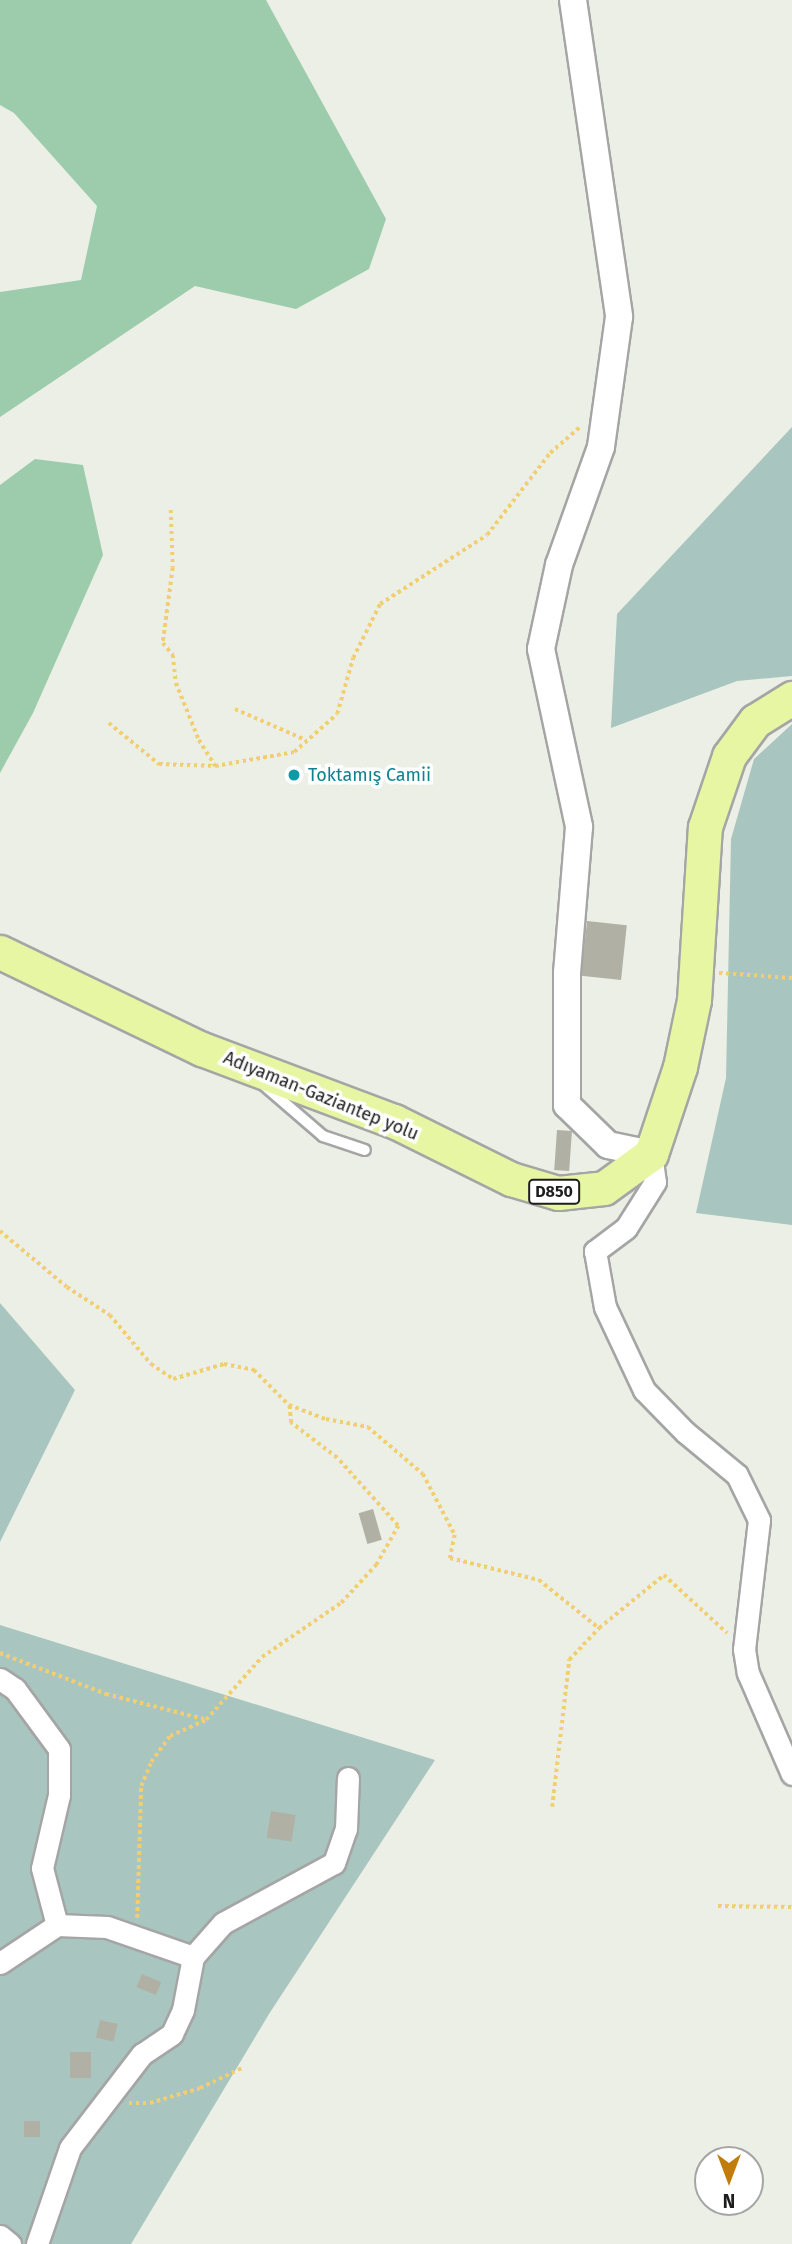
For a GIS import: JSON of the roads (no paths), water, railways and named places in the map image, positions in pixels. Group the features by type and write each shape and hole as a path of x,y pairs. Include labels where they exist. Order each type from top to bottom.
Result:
{"main road":[{"path":"651,1154 680,1067 696,975 705,827 729,756 755,721 792,698"},
{"name":"Adıyaman-Gaziantep yolu","path":"0,952 239,1063 394,1121 511,1179 558,1193 604,1188 651,1154"}],"street":[{"path":"573,0 589,85 619,317 601,447 559,565 541,649 579,827 568,973 567,1105 608,1145 651,1154 655,1182 626,1228 596,1251 605,1307 644,1390 685,1432 737,1475 759,1520 744,1648 748,1673 792,1774"},
{"path":"0,1679 15,1689 60,1749 59,1795 42,1868 57,1925"},
{"path":"37,2244 70,2148 142,2054 172,2034 183,2010 193,1957 223,1923 334,1863 346,1829 348,1778"},
{"path":"0,1963 57,1925 107,1927 137,1941 193,1957"},
{"path":"0,2236 10,2244"}],"lane":[{"path":"239,1063 323,1136 365,1150"}],"place":[{"name":"Toktamış Camii","path":"294,775"}]}
